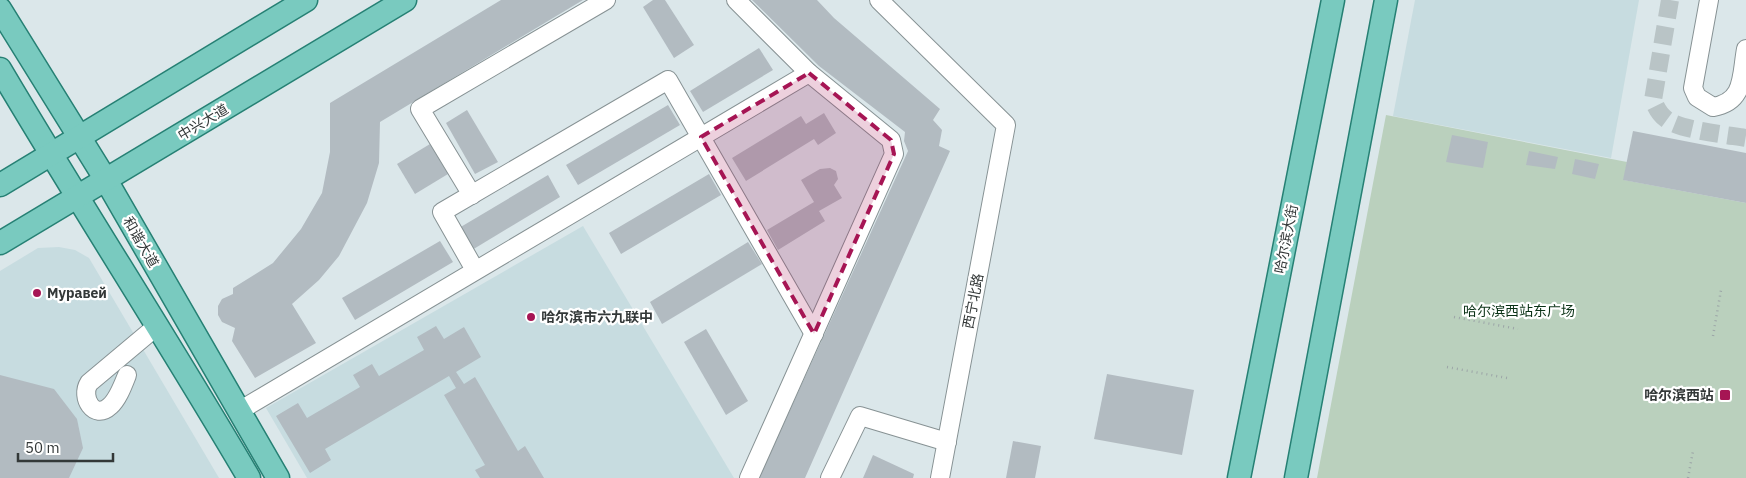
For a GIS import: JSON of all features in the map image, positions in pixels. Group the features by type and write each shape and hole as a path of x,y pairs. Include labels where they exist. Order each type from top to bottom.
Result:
{"main road":[{"path":"0,185 306,0"},
{"name":"中兴大道","path":"0,243 405,0"},
{"name":"哈尔滨大街","path":"1239,478 1334,0"},
{"path":"1296,478 1386,0"},
{"name":"和谐大道","path":"0,9 106,180 278,478"},
{"path":"0,68 51,155 249,478"}],"street":[{"path":"472,195 420,109 606,0"},
{"path":"736,0 809,73 891,140 894,154 750,478"},
{"name":"西宁北路","path":"879,0 1006,125 940,478"},
{"path":"1709,0 1694,88 1697,97 1713,107 1723,106 1732,100 1738,93 1746,49"},
{"path":"239,411 809,73"},
{"path":"475,270 442,212 668,80 814,334"},
{"path":"127,375 112,405 99,411 91,408 86,396 87,387 90,383 157,326"},
{"path":"830,478 860,416 947,442"}],"path":[{"path":"1712,336 1721,290"},
{"path":"1454,317 1518,329"},
{"path":"1447,367 1508,378"},
{"path":"1688,478 1693,451"}],"highlighted area":[{"path":"809,73 891,140 894,154 814,334 701,137"}],"shaded area":[{"path":"1415,0 1639,0 1611,158 1393,116"},
{"name":"哈尔滨市六九联中","path":"583,226 734,478 307,478 266,408"},
{"path":"59,247 75,250 89,258 219,478 0,478 0,271 38,248"}],"green space":[{"name":"哈尔滨西站东广场","path":"1386,115 1627,162 1624,180 1746,203 1746,478 1317,478"}],"building":[{"path":"501,0 583,0 380,122 379,163 367,203 339,256 319,280 292,304 316,343 255,378 232,341 235,328 222,322 218,315 218,306 222,299 233,294 233,288 273,263 301,229 322,193 330,152 330,103"},
{"path":"653,0 665,0 694,45 674,58 643,7"},
{"path":"752,0 817,0 834,18 940,109 933,120 942,130 939,146 950,151 805,478 759,478 908,151 904,141 905,132 819,66"},
{"path":"759,48 773,70 703,112 690,91"},
{"path":"668,105 680,125 578,185 566,165"},
{"path":"467,110 498,162 475,174 446,123"},
{"path":"824,113 836,133 818,145 814,139 746,181 732,158 801,116 806,124"},
{"path":"1633,131 1746,153 1746,203 1623,180"},
{"path":"1452,135 1488,142 1483,168 1446,162"},
{"path":"430,144 448,174 415,194 397,164"},
{"path":"1529,151 1558,157 1555,169 1526,165"},
{"path":"1575,159 1599,164 1595,179 1572,174"},
{"path":"830,168 836,171 838,179 834,185 842,198 819,211 825,221 778,250 767,230 814,202 801,180 820,169"},
{"path":"709,174 721,195 621,254 609,233"},
{"path":"548,175 560,197 472,250 459,228"},
{"path":"440,241 453,262 355,320 342,298"},
{"path":"748,242 762,264 662,324 650,302"},
{"path":"436,326 444,339 464,327 481,357 456,372 464,384 475,377 518,451 525,446 544,478 480,478 475,470 485,465 444,395 456,388 449,376 325,449 331,460 310,473 276,416 298,403 307,418 360,387 353,375 372,364 379,376 424,350 417,337"},
{"path":"706,329 748,401 726,415 684,342"},
{"path":"1107,374 1194,390 1182,455 1094,439"},
{"path":"0,375 54,389 77,419 83,448 69,478 0,478"},
{"path":"1013,441 1041,446 1035,478 1006,478"},
{"path":"873,455 914,474 913,478 863,478"}],"tunnel":[{"path":"1670,0 1653,100 1657,108 1661,115 1672,123 1704,132 1746,138"}],"place":[{"name":"Муравей","path":"37,293"},
{"name":"哈尔滨市六九联中","path":"531,317"},
{"name":"哈尔滨西站","path":"1725,395"}]}
